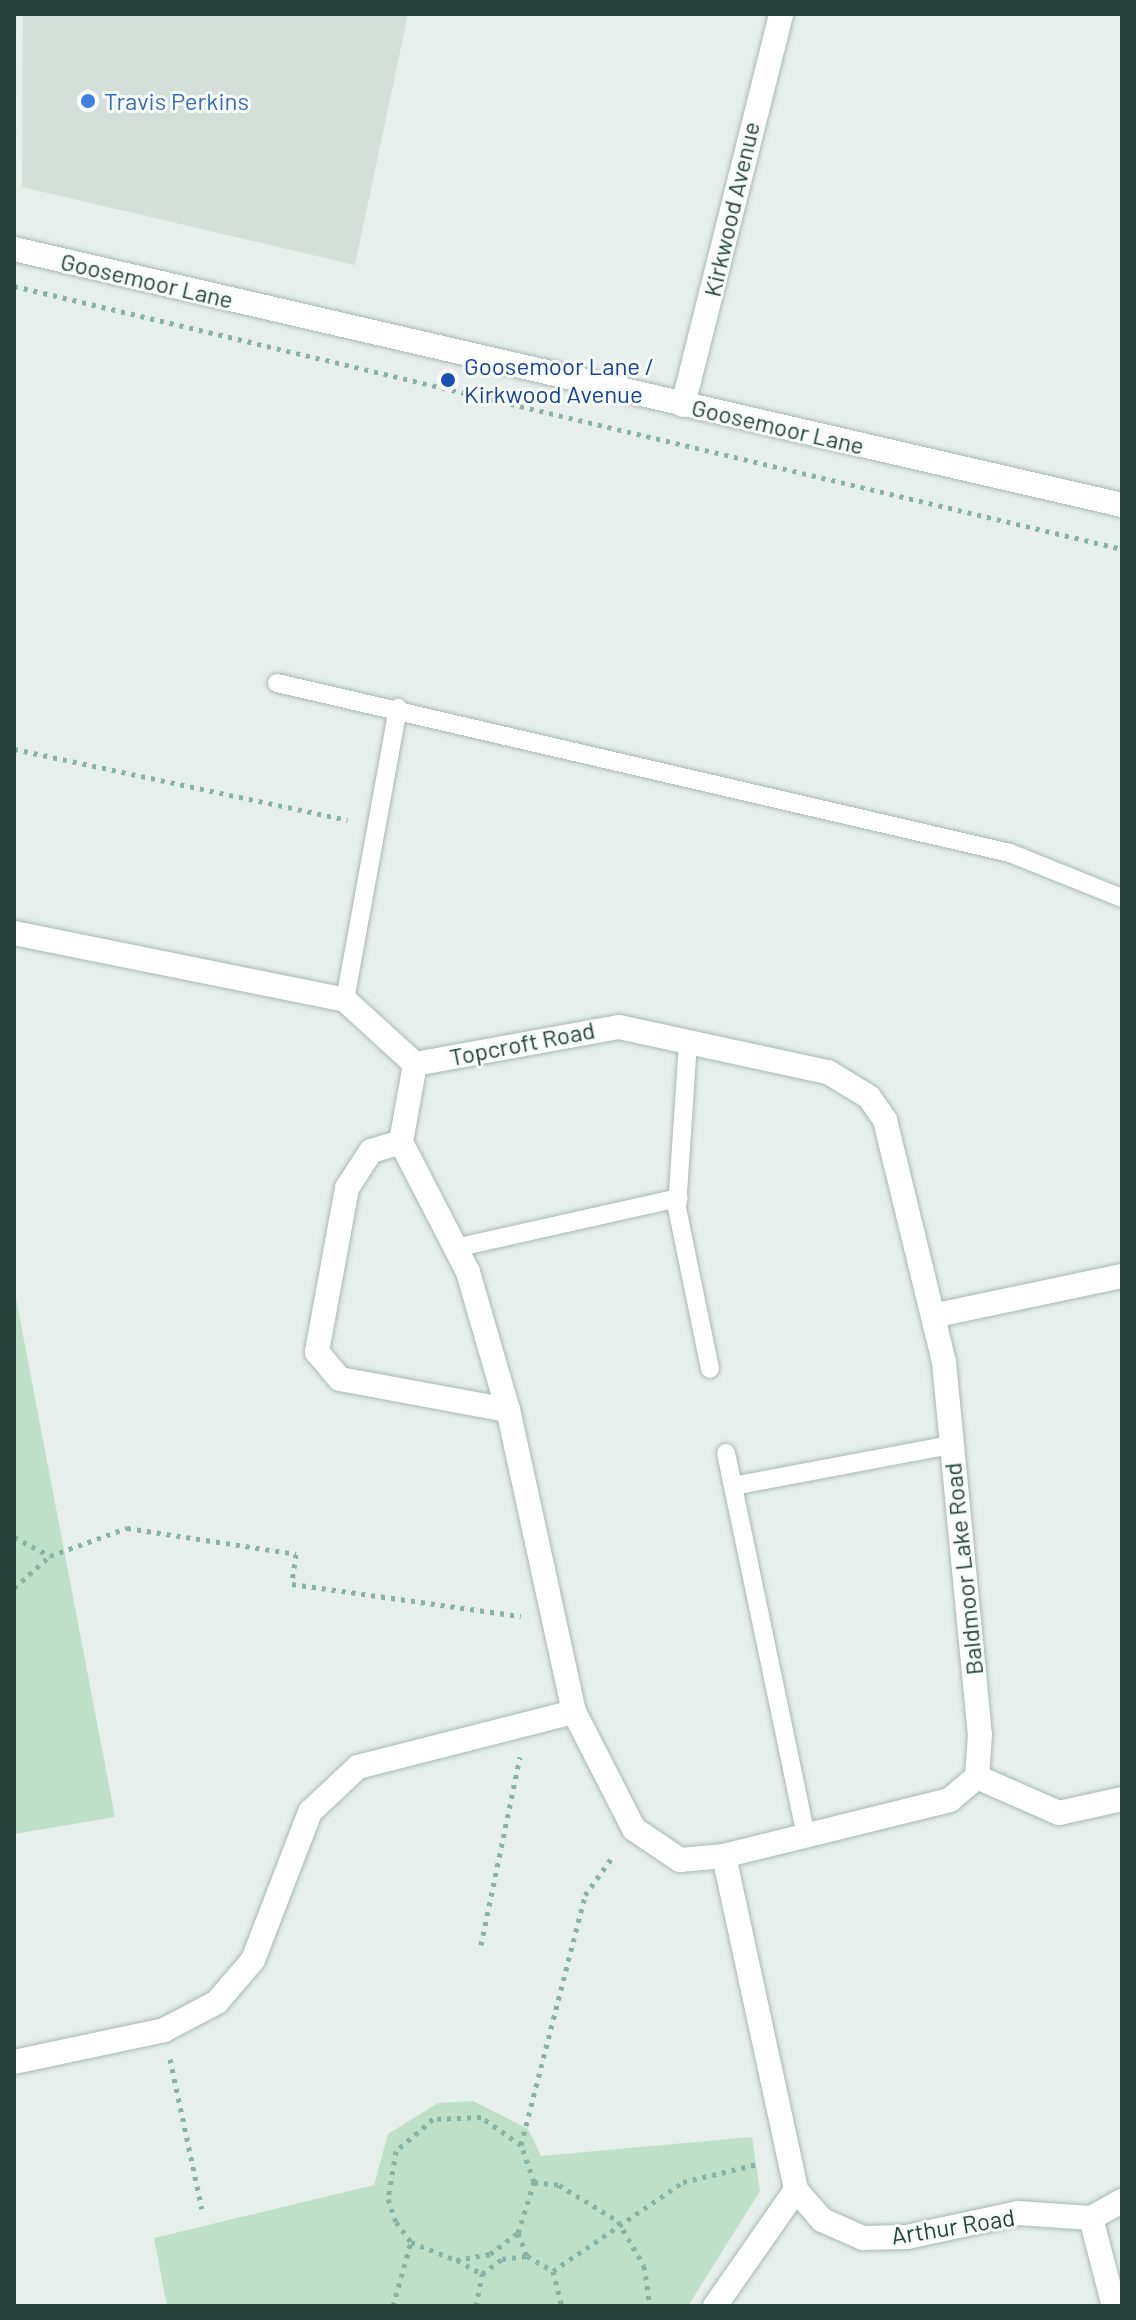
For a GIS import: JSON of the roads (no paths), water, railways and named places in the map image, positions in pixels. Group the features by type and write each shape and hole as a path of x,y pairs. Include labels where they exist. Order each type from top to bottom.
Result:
{"street":[{"name":"Kirkwood Avenue","path":"683,405 781,14"},
{"name":"Goosemoor Lane","path":"14,249 1122,505"},
{"path":"14,933 345,1000"},
{"name":"Topcroft Road","path":"345,1000 415,1064 585,1027 688,1042 828,1072 869,1097 885,1120 937,1315 944,1362"},
{"path":"415,1064 401,1142 455,1248 508,1410 574,1712 634,1829 680,1860 724,1856 950,1800 977,1777 1059,1813 1122,1799"},
{"path":"401,1142 371,1151 347,1188 317,1352 340,1379 508,1410"},
{"path":"937,1315 1122,1276"},
{"name":"Baldmoor Lake Road","path":"944,1362 980,1734 977,1777"},
{"path":"14,2062 164,2030 217,2002 253,1960 310,1812 329,1787 358,1767 574,1712"},
{"path":"715,2306 796,2190 724,1856"},
{"name":"Arthur Road","path":"796,2190 822,2220 863,2238 907,2237 1018,2213 1091,2218"},
{"path":"1114,2306 1091,2218 1122,2201"}],"lane":[{"path":"277,683 398,708 1010,853 1122,898"},
{"path":"345,1000 398,708"},
{"path":"688,1042 678,1198 710,1369"},
{"path":"455,1248 678,1198"},
{"path":"733,1486 950,1445"},
{"path":"726,1453 806,1835"}],"place":[{"name":"Travis Perkins","path":"88,101"},
{"name":"Goosemoor Lane / Kirkwood Avenue","path":"448,380"}]}
